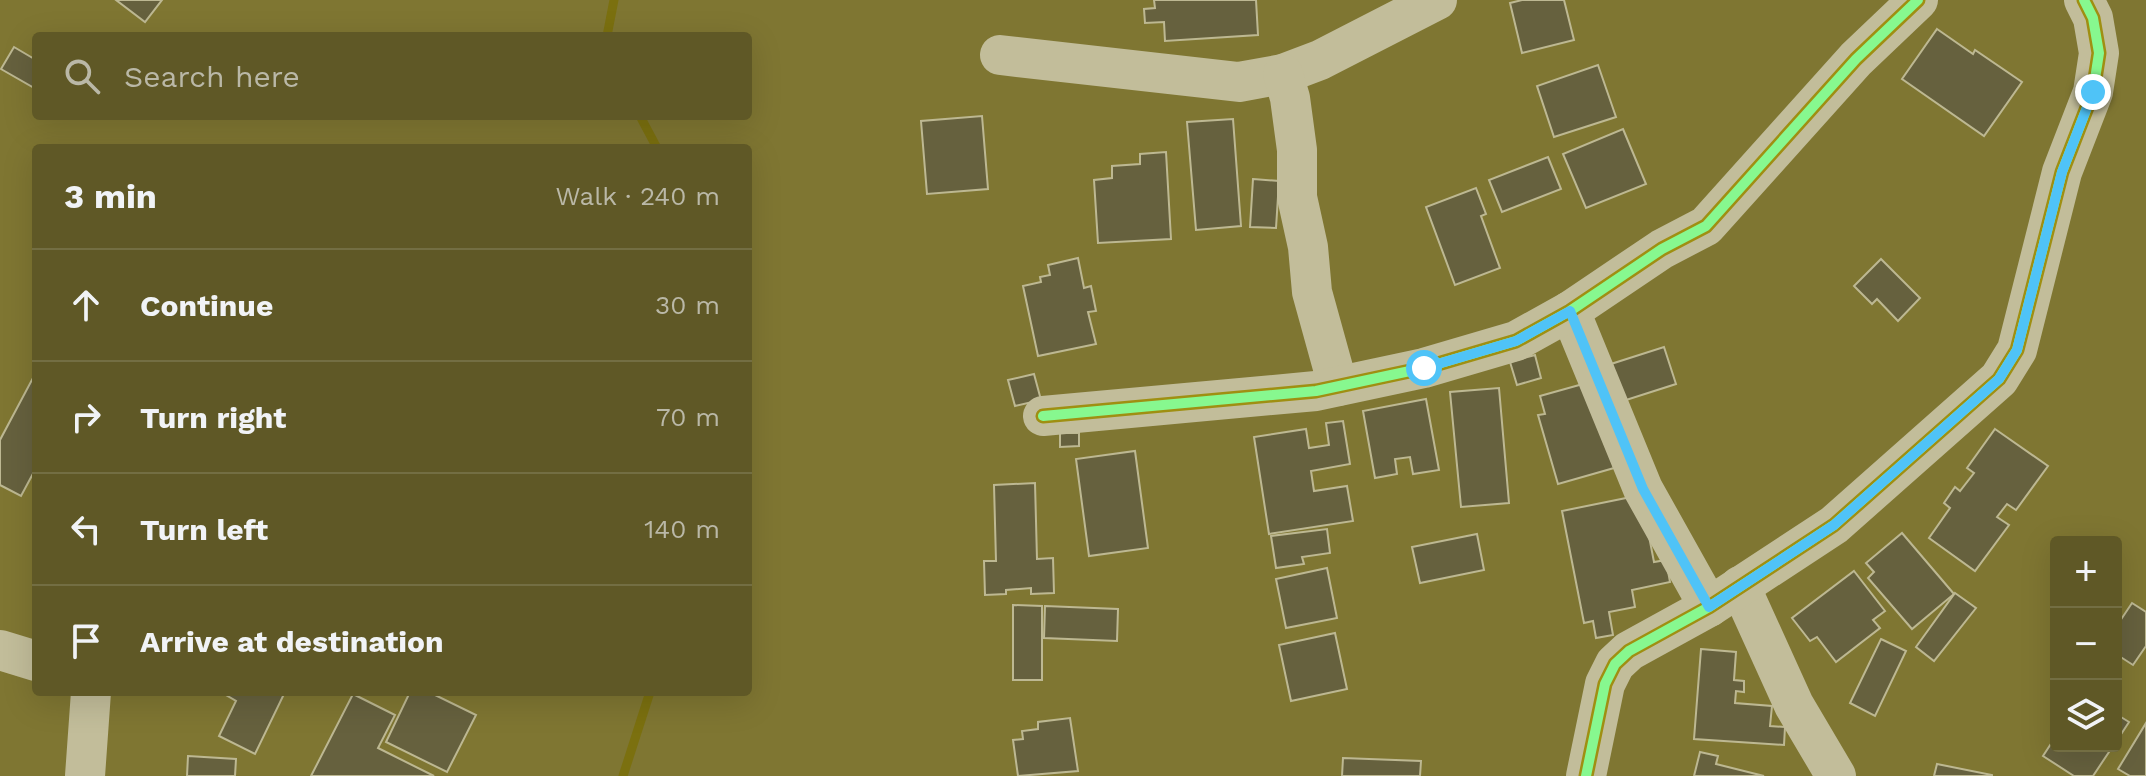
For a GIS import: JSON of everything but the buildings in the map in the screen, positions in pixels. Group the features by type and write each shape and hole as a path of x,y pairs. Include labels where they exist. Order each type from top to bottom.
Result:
{"street":[{"path":"1000,55 1239,82 1283,74 1320,60 1437,0"},
{"path":"1043,416 1316,391 1424,368 1516,341 1570,311 1662,249 1706,226 1856,59 1918,0"},
{"path":"1586,776 1605,684 1615,664 1629,651 1725,597 1834,525 1999,379 2017,350 2062,172 2093,92 2099,53 2093,18 2084,0"},
{"path":"1283,74 1290,98 1297,150 1297,197 1308,247 1312,292 1338,386"},
{"path":"1570,311 1643,489 1725,597 1836,776"},
{"path":"0,650 32,660"},
{"path":"85,776 91,696"}],"waterway":[{"path":"608,32 614,0"},
{"path":"642,120 655,144"},
{"path":"623,776 649,696"}],"cycle path":[{"path":"1043,416 1316,391 1424,368 1516,341 1570,311 1662,249 1706,226 1856,59 1918,0"},
{"path":"1586,776 1605,684 1615,664 1629,651 1709,607 1834,525 1999,379 2017,350 2062,172 2093,92 2099,53 2093,18 2084,0"}],"route":[{"path":"1424,368 1516,341 1570,311 1643,489 1709,607 1834,525 1999,379 2017,350 2062,172 2093,92"}]}
